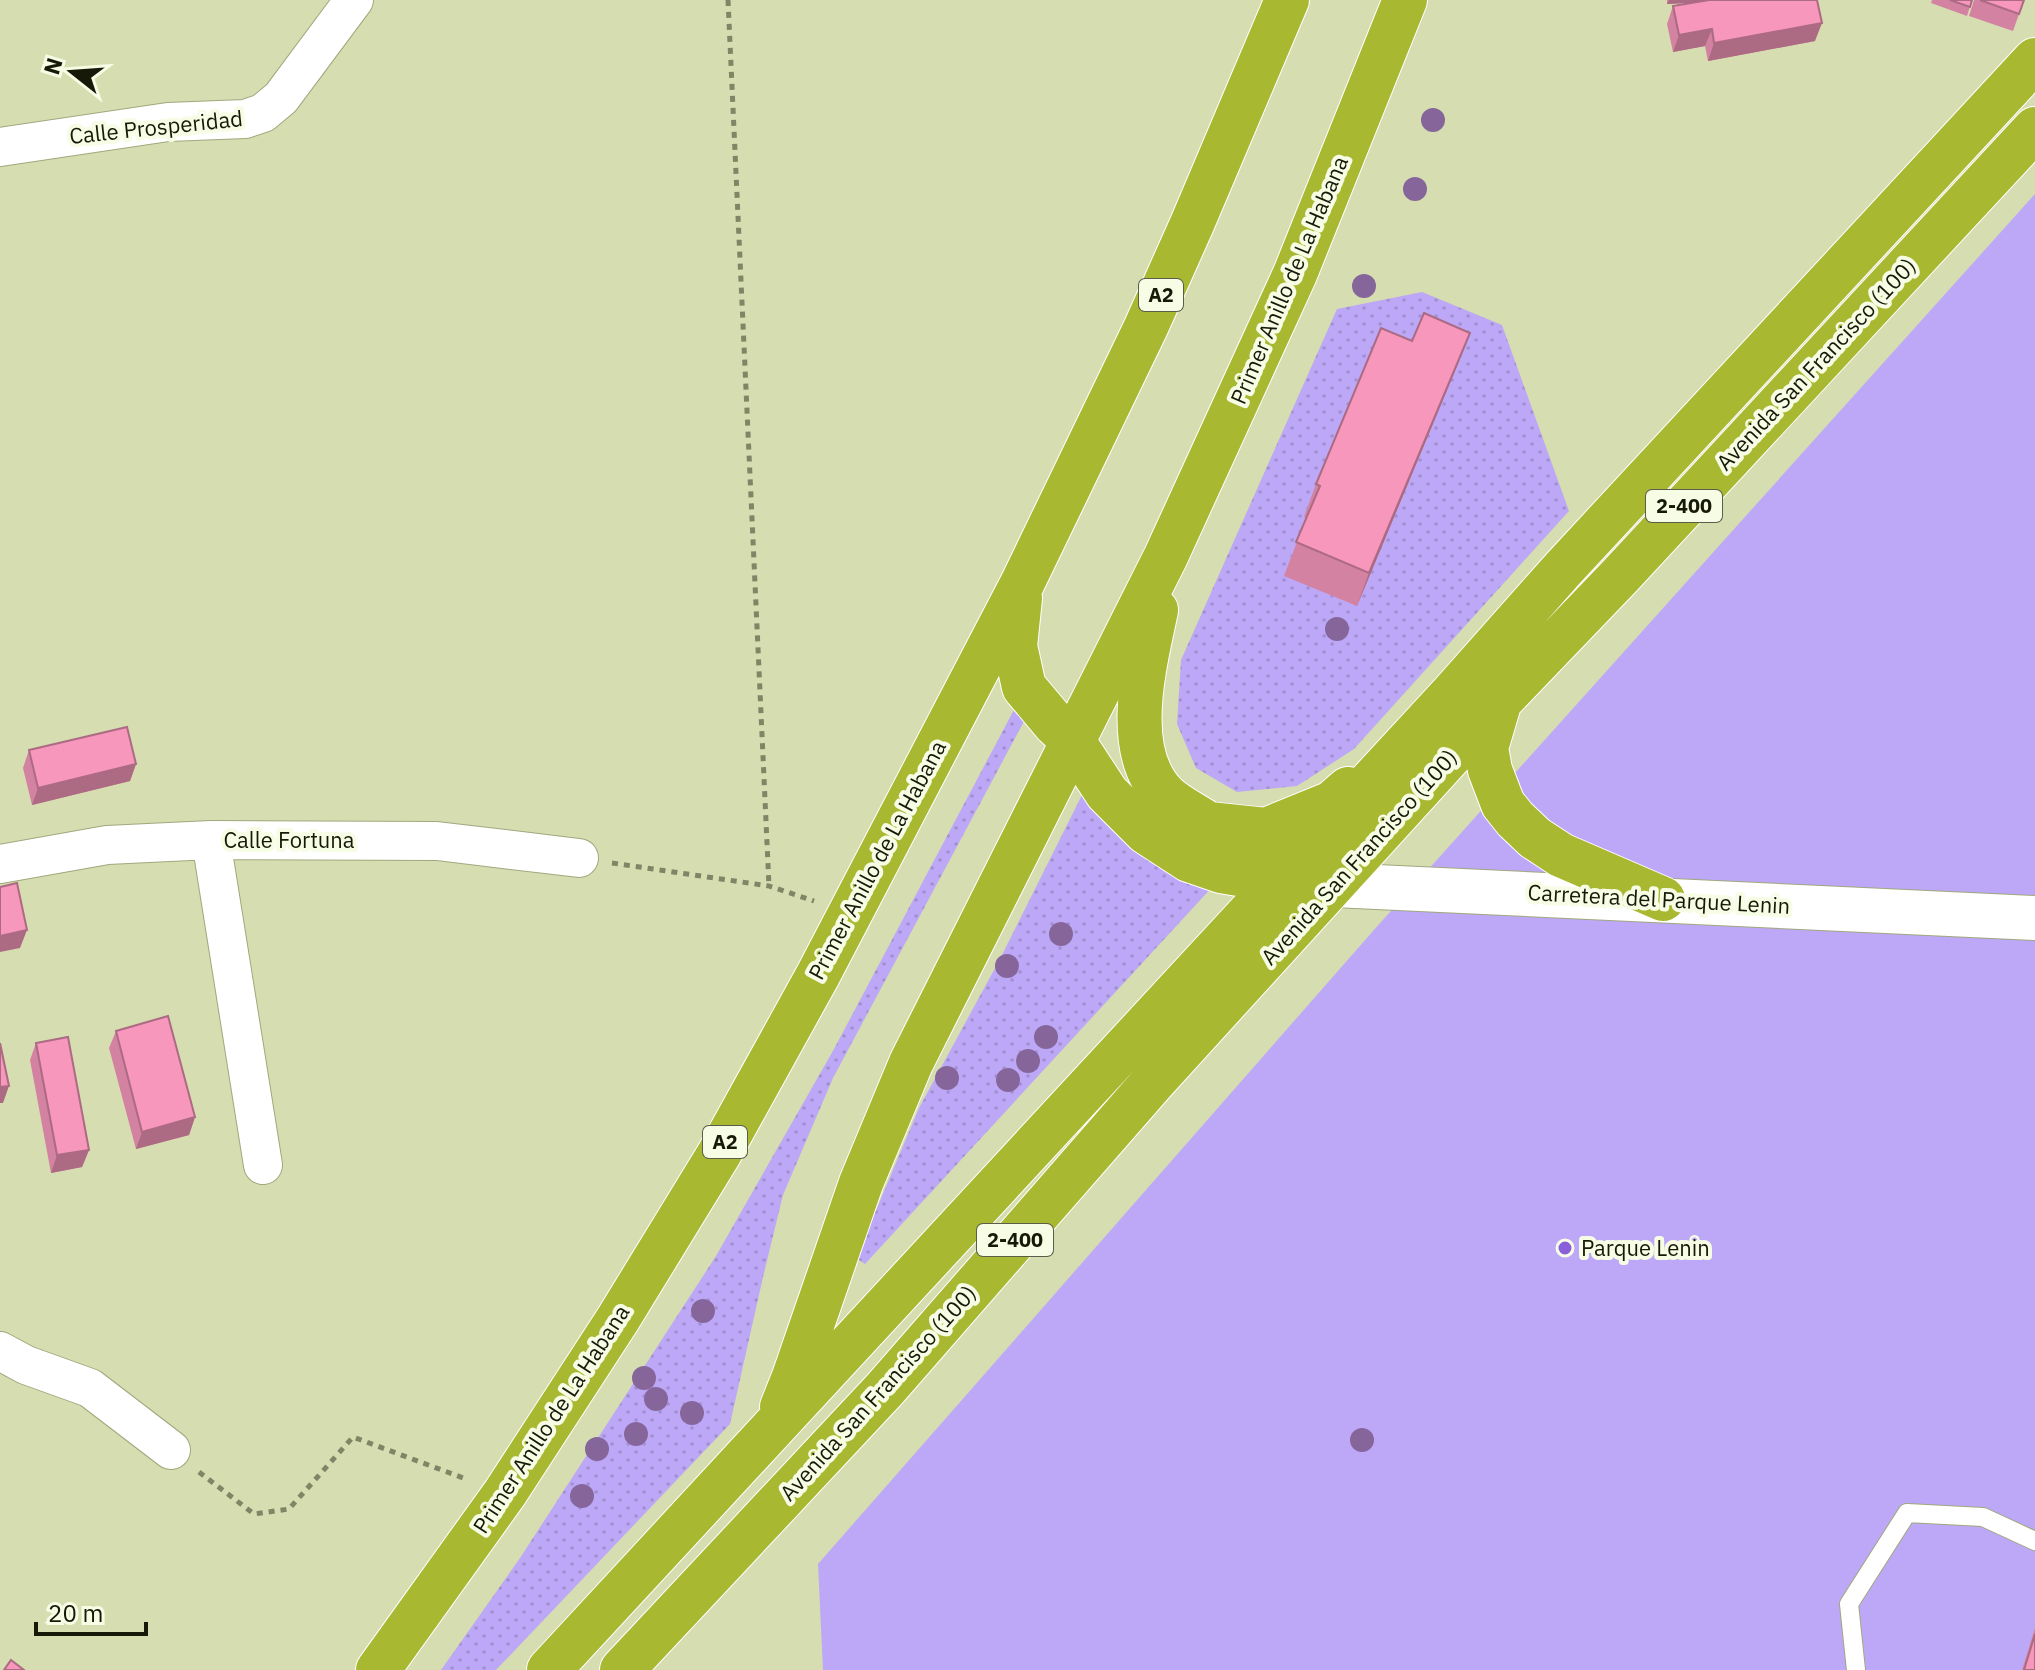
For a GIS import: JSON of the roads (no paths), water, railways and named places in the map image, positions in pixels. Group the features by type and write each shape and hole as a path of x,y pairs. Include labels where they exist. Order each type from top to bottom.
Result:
{"highway":[{"name":"Primer Anillo de La Habana","path":"378,1670 505,1493 618,1319 719,1154 818,975 1022,584 1146,327 1287,0"},
{"name":"Primer Anillo de La Habana","path":"1166,556 1295,274 1405,0"},
{"name":"Avenida San Francisco (100)","path":"773,1426 2035,60"},
{"name":"Avenida San Francisco (100)","path":"622,1670 885,1389 1153,1082 1499,702 2035,129"},
{"path":"694,1594 730,1524 794,1377 861,1183 911,1063 1166,556"},
{"path":"1166,556 1140,709 1141,744 1150,773 1178,806 1209,824 1283,877"},
{"path":"1022,584 1015,646 1024,687 1073,741 1107,793 1146,832 1189,860 1221,871 1283,877"},
{"path":"1209,824 1266,830 1332,803 1453,693"},
{"path":"1499,702 1486,748 1490,770 1503,804 1515,819 1535,838 1561,855 1663,899"},
{"name":"2-400","path":"549,1670 773,1426"}],"street":[{"name":"Calle Prosperidad","path":"0,147 168,122 245,119 263,113 281,98 354,0"},
{"name":"Calle Fortuna","path":"0,864 107,845 211,840 437,841 579,858"},
{"path":"211,840 263,1165"},
{"name":"Carretera del Parque Lenin","path":"1283,877 1334,885 2035,918"},
{"path":"0,1351 26,1365 90,1388 171,1450"}],"lane":[{"path":"1856,1670 1849,1604 1907,1513 1983,1517 2035,1541"}],"place":[{"name":"Parque Lenin","path":"1565,1248"}]}
